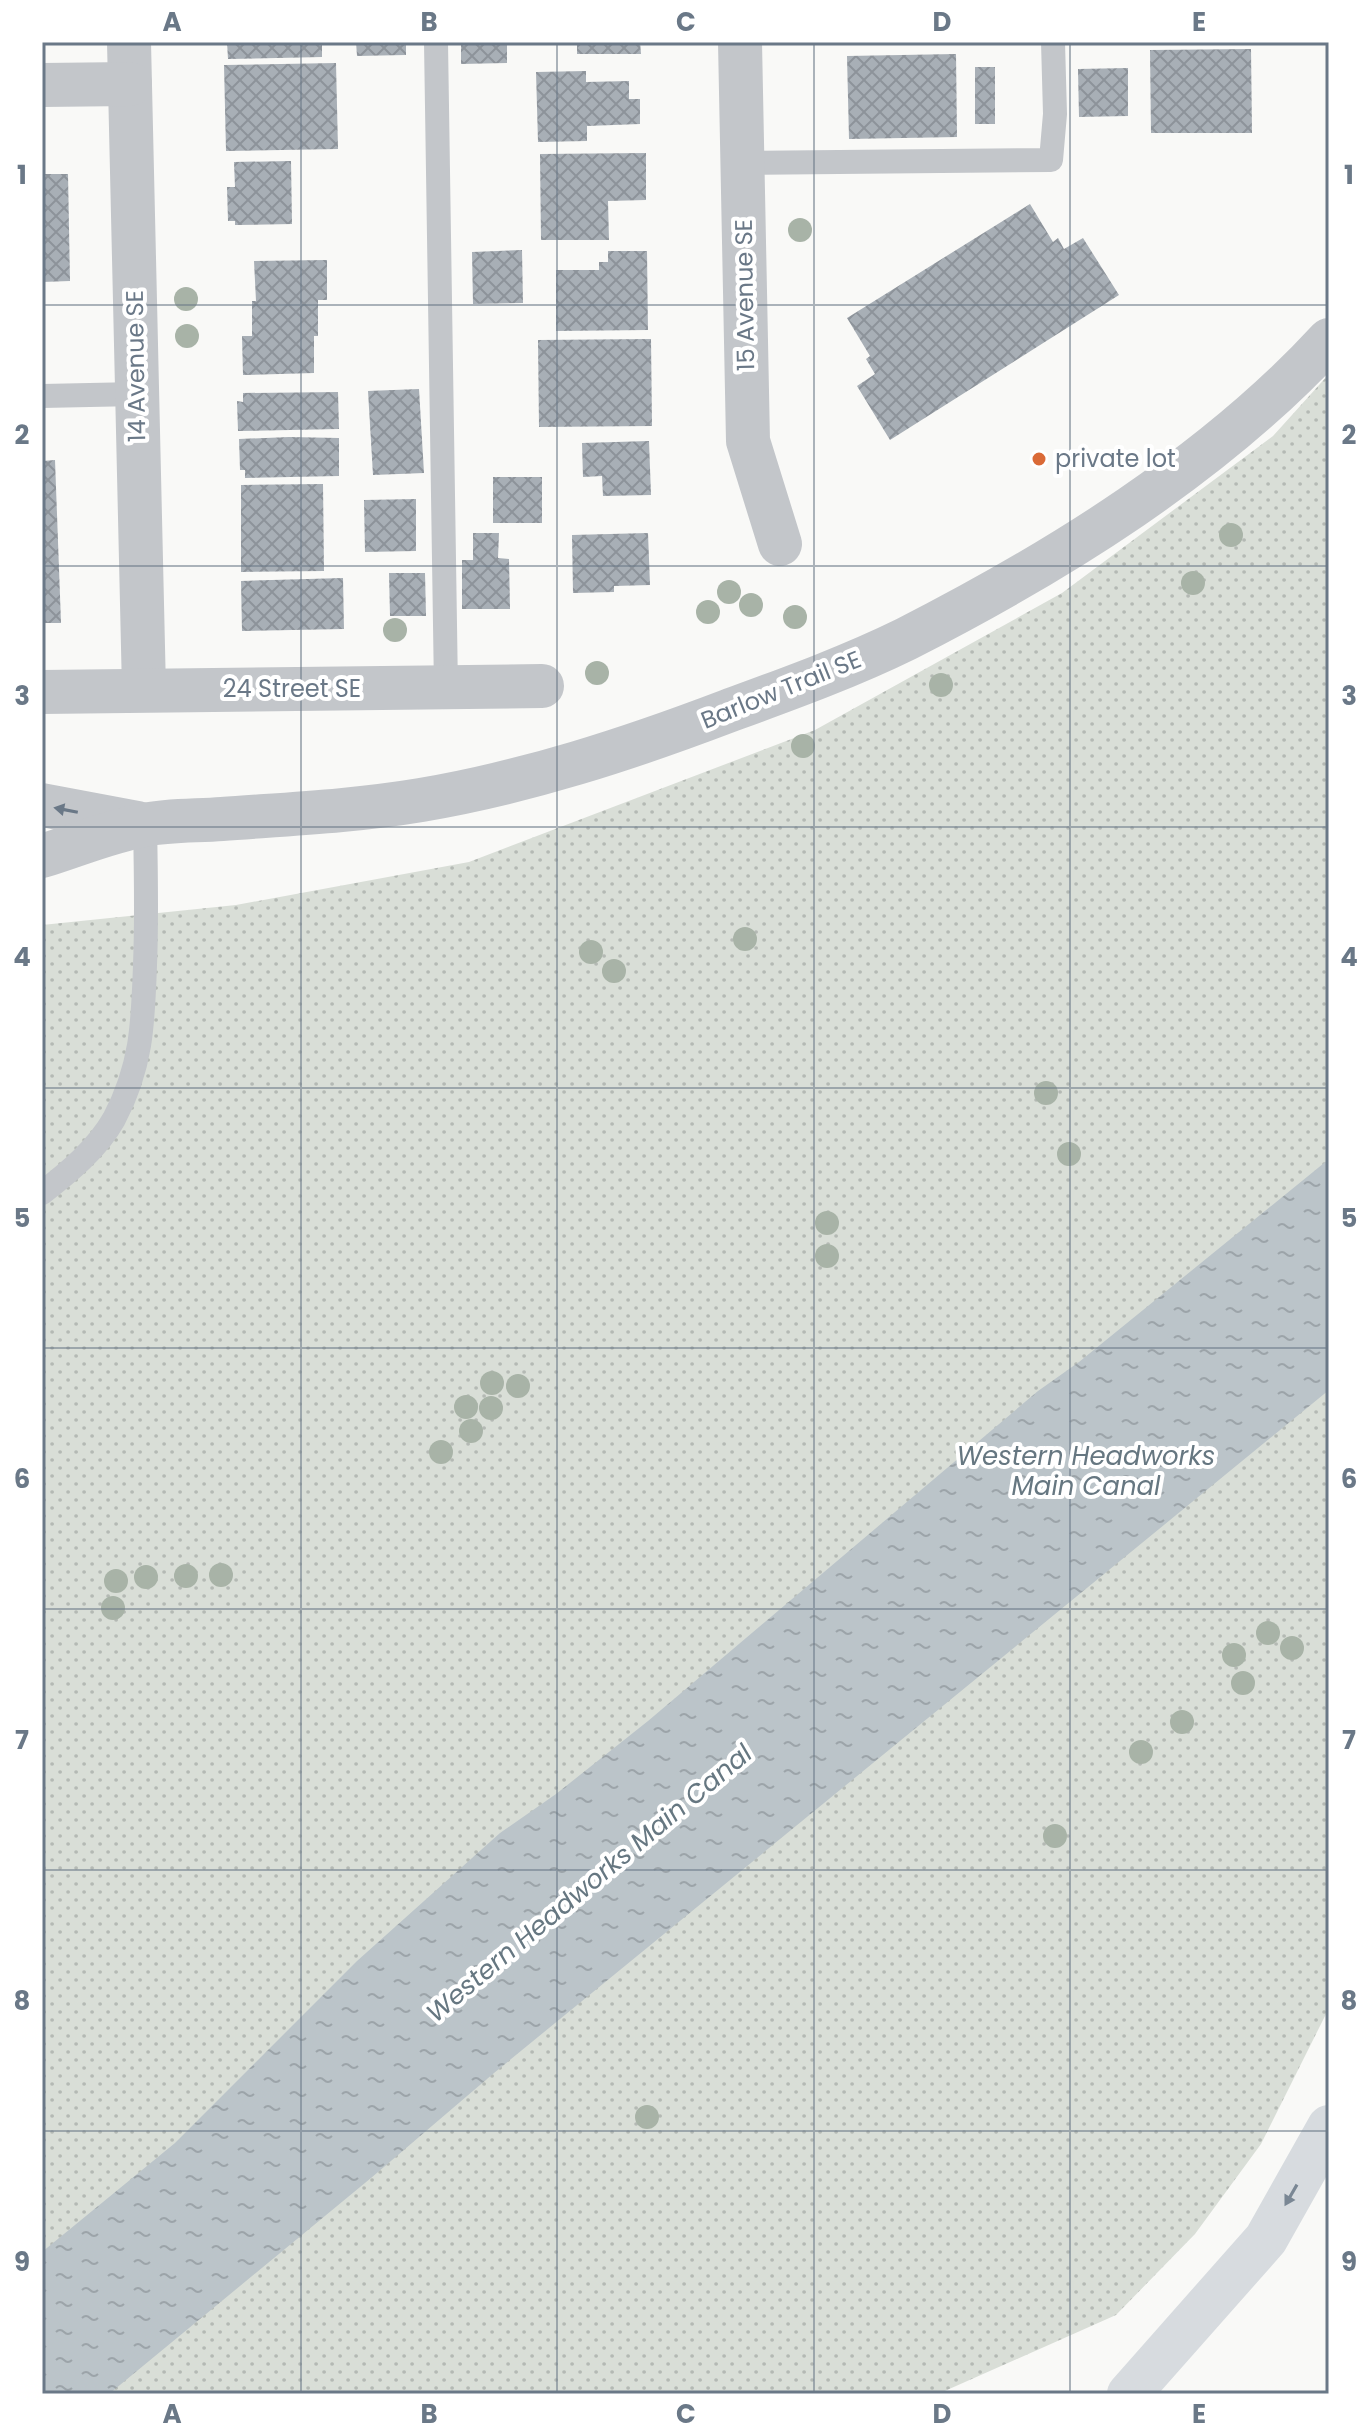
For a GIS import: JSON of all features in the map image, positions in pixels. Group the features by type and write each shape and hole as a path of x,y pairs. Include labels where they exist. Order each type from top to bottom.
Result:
{"highway":[{"path":"1129,2394 1266,2239 1329,2127"}],"street":[{"name":"15 Avenue SE","path":"740,42 748,441 780,544"},
{"path":"42,85 129,63"},
{"name":"14 Avenue SE","path":"129,63 144,690"},
{"name":"Barlow Trail SE","path":"42,856 145,825 334,811 420,800 507,782 582,763 793,687 903,640 998,589 1093,531 1197,459 1301,370 1329,340"},
{"name":"24 Street SE","path":"42,692 542,686"},
{"name":"Barlow Trail SE","path":"42,805 145,825"}],"lane":[{"path":"436,42 446,689"},
{"path":"742,163 1051,160 1055,114 1053,42"},
{"path":"42,396 137,394"},
{"path":"42,1193 76,1167 112,1121 133,1078 143,1031 147,911 145,825"}],"shaded area":[{"path":"1329,374 1329,2008 1261,2144 1195,2234 1116,2315 938,2394 42,2394 42,925 236,905 469,862 815,730 1062,593 1273,436"}],"water":[{"name":"Western Headworks Main Canal","path":"1329,1159 1329,1390 494,2073 109,2394 42,2394 42,2252 175,2143 357,1961 500,1833 556,1794 648,1721 1038,1391 1079,1362"}],"building":[{"path":"227,42 322,42 322,57 228,59"},
{"path":"356,42 406,42 406,55 357,56"},
{"path":"461,42 507,42 507,63 461,64"},
{"path":"577,42 640,42 641,54 577,54"},
{"path":"1251,49 1252,133 1151,133 1150,50"},
{"path":"956,54 957,137 849,139 847,56"},
{"path":"336,63 338,149 226,151 224,65"},
{"path":"975,67 995,67 995,124 975,124"},
{"path":"1128,68 1128,116 1079,117 1078,69"},
{"path":"586,71 586,82 629,81 629,99 640,99 640,124 587,126 587,141 538,142 536,72"},
{"path":"646,153 646,200 608,201 609,240 541,240 540,154"},
{"path":"291,161 292,224 235,225 235,221 228,221 227,187 235,187 234,162"},
{"path":"42,174 68,174 70,281 42,282"},
{"path":"1030,204 1053,242 1058,238 1064,249 1083,238 1119,295 890,440 857,386 875,374 866,359 870,356 847,318"},
{"path":"522,250 523,303 473,304 472,252"},
{"path":"608,251 647,251 648,330 556,331 556,270 599,270 599,262 608,262"},
{"path":"327,260 327,300 318,300 314,373 243,375 242,336 252,336 252,301 256,301 254,261"},
{"path":"651,339 652,426 539,427 538,340"},
{"path":"419,389 424,473 373,475 368,391"},
{"path":"338,392 339,429 238,431 237,401 243,402 243,393"},
{"path":"339,438 339,476 245,478 245,470 240,470 239,439"},
{"path":"649,441 651,495 603,496 602,476 583,477 582,443"},
{"path":"55,460 61,623 42,623 42,461"},
{"path":"493,477 542,477 542,523 493,523"},
{"path":"323,484 324,571 241,572 241,485"},
{"path":"416,499 416,551 365,552 364,500"},
{"path":"473,533 499,533 498,558 509,559 510,609 462,609 462,560 473,560"},
{"path":"648,533 650,585 614,586 614,592 573,593 572,535"},
{"path":"389,573 425,573 426,616 390,616"},
{"path":"343,578 344,629 242,631 241,581"}],"place":[{"name":"private lot","path":"1039,459"}]}
